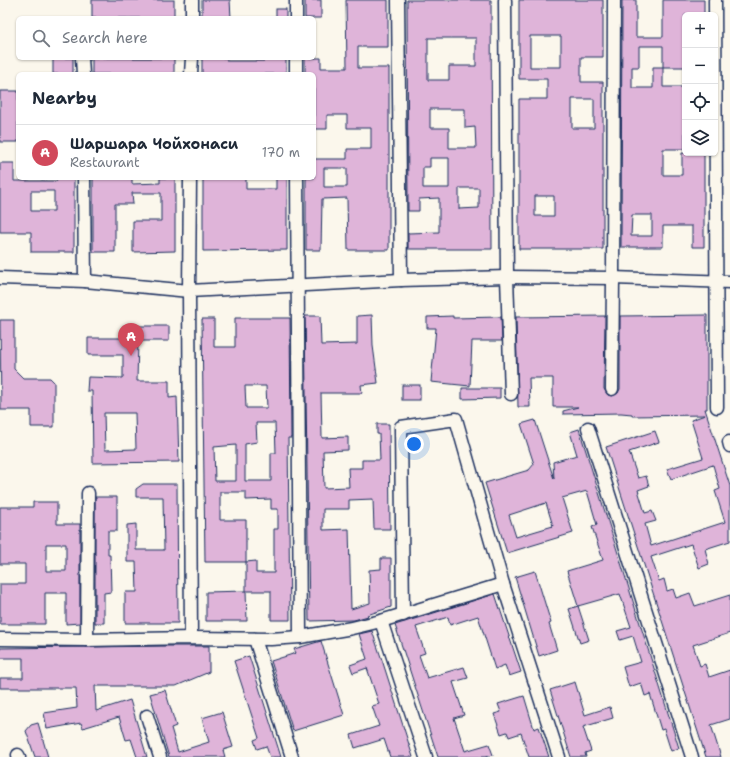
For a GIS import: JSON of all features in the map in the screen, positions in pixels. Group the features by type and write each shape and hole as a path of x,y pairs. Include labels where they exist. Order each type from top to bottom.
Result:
{"street":[{"path":"192,0 192,16"},
{"path":"296,0 296,16"},
{"path":"398,0 400,280"},
{"path":"504,0 507,277 511,394"},
{"path":"612,390 614,0"},
{"path":"715,0 717,407"},
{"path":"82,60 83,72"},
{"path":"192,60 192,72"},
{"path":"296,60 296,72"},
{"path":"84,180 85,281"},
{"path":"190,180 189,291 191,638"},
{"path":"297,180 300,637"},
{"path":"0,278 85,281 189,291 400,280 507,277 613,278 730,282"},
{"path":"403,615 401,427 456,419 503,584 559,757"},
{"path":"588,428 692,757"},
{"path":"87,640 88,493"},
{"path":"0,639 255,639 300,637 352,628 381,621 503,584"},
{"path":"381,621 426,757"},
{"path":"255,639 292,757"},
{"path":"147,716 160,757"}],"building":[{"path":"92,0 174,0 174,16 92,16"},
{"path":"202,0 230,0 231,16 202,16"},
{"path":"305,0 321,0 321,18 316,18 316,16 305,16"},
{"path":"346,0 388,0 388,47 358,47 358,68 389,68 389,250 348,250 347,198 322,199 321,250 306,250 306,180 316,180 316,159 347,159 347,149 371,149 371,128 347,128 347,115 327,115 327,129 316,129 316,72 305,72 305,60 316,60 316,58 321,58 321,68 347,68","holes":["324,168 347,168 347,187 324,187"]},
{"path":"407,0 491,0 492,249 408,249 408,233 439,232 439,198 419,199 419,211 408,211","holes":["428,38 476,38 476,66 449,66 449,80 428,80","430,109 465,109 465,128 475,127 476,148 449,148 449,128 430,128","430,158 449,158 449,188 423,188 423,167 430,167","459,188 479,188 479,208 459,209"]},
{"path":"519,0 603,0 603,57 581,57 581,82 603,82 603,249 519,249 519,99 547,99 547,79 519,79","holes":["530,36 561,36 561,67 530,67","572,99 594,99 594,128 572,128","535,196 554,196 554,216 535,216"]},
{"path":"622,0 636,0 636,37 663,37 663,0 704,0 704,12 682,12 682,67 663,67 663,87 682,87 682,149 663,149 663,175 682,175 682,156 704,156 704,247 692,247 692,226 663,226 663,247 621,247","holes":["639,46 663,46 663,67 653,67 653,88 632,88 632,67 639,67","632,215 652,215 652,236 631,236"]},
{"path":"276,9 286,9 286,16 276,16"},
{"path":"53,60 73,60 73,72 53,72"},
{"path":"92,60 174,60 174,72 92,72"},
{"path":"202,60 286,60 286,72 202,72"},
{"path":"0,91 16,91 16,142 0,142"},
{"path":"0,163 14,163 14,181 74,180 74,252 31,252 31,232 0,232","holes":["31,191 54,191 54,211 31,211"]},
{"path":"93,180 132,180 132,184 160,183 160,180 175,180 175,251 133,252 133,221 161,221 161,193 132,193 133,204 115,204 115,252 93,252"},
{"path":"203,180 246,180 246,189 276,189 276,180 287,180 287,250 203,251"},
{"path":"372,315 373,346 378,383 361,385 362,393 321,393 322,438 348,437 348,450 323,451 324,488 349,487 348,468 362,468 362,460 380,460 377,424 389,424 390,529 374,529 373,499 349,500 349,509 323,509 323,530 349,529 351,609 370,603 369,570 381,569 381,558 391,558 391,607 354,620 309,621 305,316 320,316 321,345 357,344 357,316"},
{"path":"707,315 707,409 705,409 730,486 730,541 705,549 709,564 699,568 691,544 651,557 659,581 664,579 667,591 673,589 676,598 690,593 695,606 730,595 730,633 693,645 700,666 705,664 709,677 730,670 730,719 711,725 721,757 706,757 606,447 655,431 659,442 629,452 638,478 646,476 649,486 638,490 645,513 652,511 656,521 645,524 651,546 725,522 715,491 720,489 713,465 671,479 667,469 703,458 691,420 705,415 632,416 632,414 621,413 563,414 563,411 578,407 553,407 553,378 529,378 530,407 518,407 516,317 605,316 604,389 608,395 612,396 618,393 620,389 620,316"},
{"path":"453,316 453,318 501,317 502,341 472,341 470,386 431,382 436,328 427,328 427,317"},
{"path":"235,318 290,318 291,438 288,438 290,620 271,620 271,591 246,591 246,562 205,562 202,319 214,319 214,347 235,347","holes":["245,386 266,386 267,408 246,408","256,423 275,423 276,453 271,453 271,481 245,481 245,444 257,442","236,445 236,481 215,481 214,447","220,492 246,492 246,500 271,499 271,509 278,509 278,529 274,529 274,573 256,573 256,561 246,562 246,520 220,520"]},
{"path":"0,320 14,320 14,369 23,378 50,378 54,382 54,427 31,427 31,410 1,410"},
{"path":"123,326 169,326 169,341 138,341 137,381 169,381 169,398 177,397 179,462 93,463 92,391 87,391 88,377 123,378 123,355 88,355 88,338 123,338","holes":["104,413 135,413 136,449 105,450"]},
{"path":"402,385 420,385 420,400 402,400"},
{"path":"462,388 500,388 500,398 462,399"},
{"path":"535,420 554,479 553,462 577,455 570,432 579,429 679,748 671,751 664,729 661,730 650,694 645,696 641,683 629,687 623,667 641,662 633,636 620,640 617,631 631,627 620,594 578,606 567,571 603,560 592,527 597,525 587,491 562,498 573,533 507,553 485,483 529,470 534,464 521,424","holes":["546,503 553,526 516,537 509,515"]},
{"path":"143,484 177,484 178,623 125,623 125,592 137,592 136,562 127,562 127,525 136,524 136,550 164,550 163,497 136,497 136,489"},
{"path":"95,497 117,497 117,531 108,531 111,592 104,593 104,623 95,623"},
{"path":"33,502 57,502 57,524 80,524 80,623 66,624 66,593 45,593 45,624 0,624 0,584 25,584 25,564 0,564 0,507 33,507","holes":["46,544 66,544 66,571 46,571"]},
{"path":"535,571 551,623 549,624 557,650 539,656 515,577"},
{"path":"246,591 247,621 206,621 206,592"},
{"path":"495,594 521,672 509,676 505,665 495,669 478,616 450,625 448,617 416,627 425,653 419,655 427,678 464,667 468,678 453,682 464,715 454,718 465,751 489,744 493,755 486,757 438,757 395,625"},
{"path":"578,606 589,640 580,643 569,609"},
{"path":"372,631 413,757 390,757 384,739 355,748 351,735 379,726 372,706 379,704 367,668 353,673 350,665 367,659 359,634"},
{"path":"321,641 344,715 293,731 271,661 296,653 294,649"},
{"path":"209,646 209,672 176,686 95,686 96,711 130,700 147,757 137,757 131,739 126,740 119,717 83,728 81,723 47,729 44,713 77,708 76,688 0,688 0,678 23,678 23,658 0,658 0,648"},
{"path":"249,656 281,757 270,757 266,746 257,749 254,740 259,738 234,661"},
{"path":"575,682 585,715 610,707 613,718 583,727 591,751 585,753 586,757 571,757 550,690"},
{"path":"165,690 176,726 171,728 178,752 209,742 202,718 222,712 233,747 223,750 225,757 169,757 150,694"},
{"path":"524,696 534,729 539,727 549,757 529,757 521,733 509,737 507,732 501,734 494,714 501,712 498,704"},
{"path":"38,723 48,757 35,757 26,731 31,725"}],"place":[{"name":"Шаршара Чойхонаси","path":"131,356"}]}
